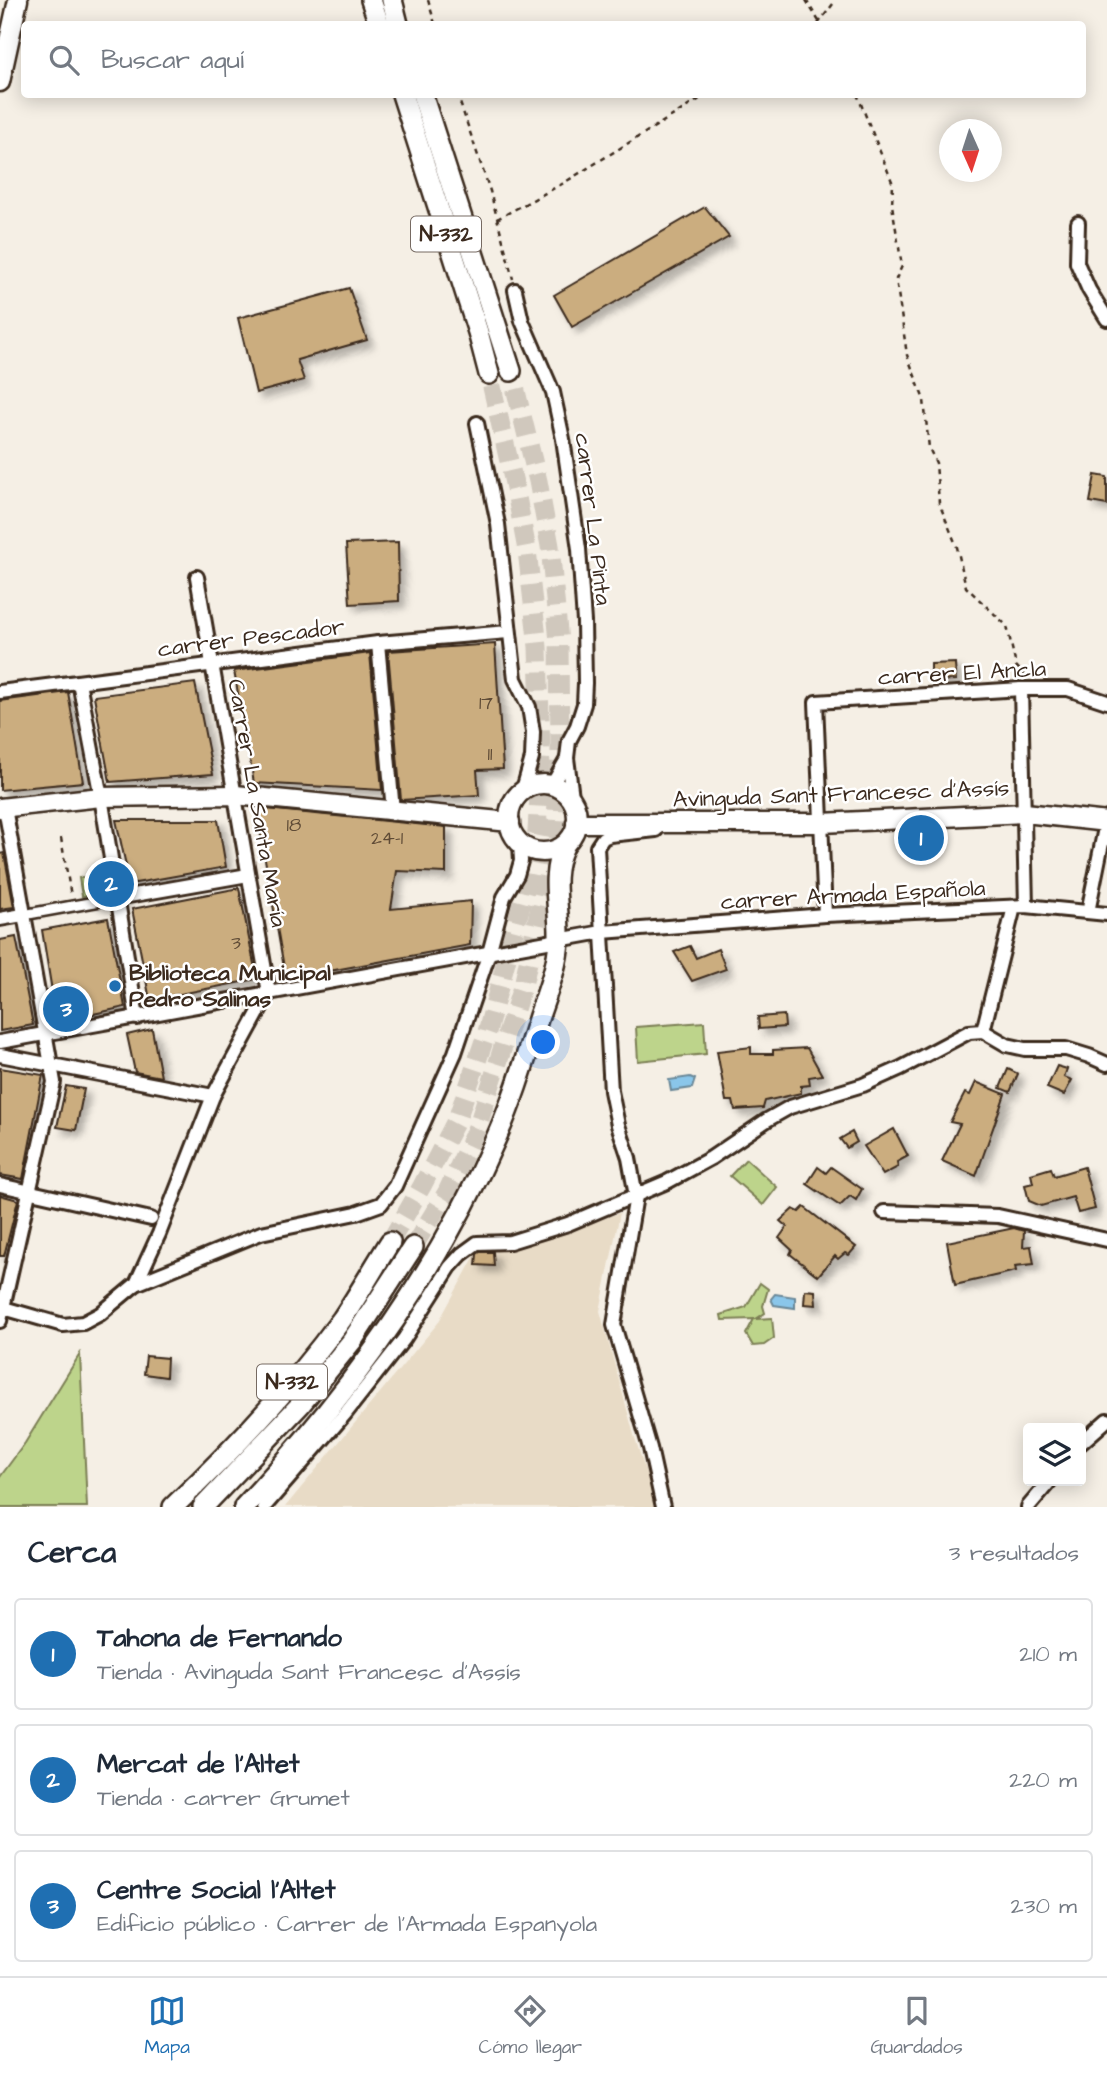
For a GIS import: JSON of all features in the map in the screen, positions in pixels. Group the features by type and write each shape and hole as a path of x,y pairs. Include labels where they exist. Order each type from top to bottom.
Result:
{"highway":[{"path":"371,0 378,21"},
{"path":"392,0 397,21"},
{"name":"N-332","path":"403,98 489,374"},
{"name":"N-332","path":"423,98 511,371"},
{"path":"244,1507 281,1467 385,1337 449,1234 497,1136 539,1017 559,940 555,881 557,864 564,846"},
{"name":"N-332","path":"173,1507 216,1466 296,1378 342,1318 390,1241"},
{"name":"N-332","path":"203,1507 300,1405 352,1341 412,1247"}],"main road":[{"path":"0,82 18,0"},
{"path":"552,785 572,797 577,812 576,823 564,846 548,852 533,850 520,844 513,835 510,822 513,804 531,786 552,785"},
{"path":"2,808 101,797 235,794 510,822"},
{"name":"Avinguda Sant Francesc d'Assís","path":"576,823 822,823 1025,813 1107,821"}],"street":[{"path":"1078,223 1077,262 1089,290 1107,320"},
{"name":"carrer La Pinta","path":"516,290 522,321 553,391 563,439 579,550 585,683 584,704 569,741 567,758 572,797"},
{"path":"477,423 498,524 515,679 528,707 533,732 532,758 522,793"},
{"name":"Carrer La Santa María","path":"197,577 269,993"},
{"name":"carrer Pescador","path":"0,692 378,643 508,632"},
{"path":"378,643 394,811"},
{"path":"79,681 137,1018"},
{"name":"carrer El Ancla","path":"822,823 816,702 1021,689 1068,689 1107,702"},
{"path":"983,1031 1020,906 1025,813 1021,689"},
{"name":"carrer La Pinta","path":"552,785 567,758"},
{"path":"2,808 54,1082 1,1312 63,1325 83,1324 100,1314 136,1284 261,1233 356,1213 381,1204 395,1186 455,1054 489,953 504,897 517,875 521,861 520,844"},
{"path":"1088,912 1107,821"},
{"path":"822,823 825,915"},
{"path":"663,1507 650,1448 614,1325 636,1196 611,1091 597,847 603,838 708,824"},
{"path":"0,919 248,875"},
{"name":"carrer Armada Española","path":"0,1042 602,932 825,915 1020,906 1107,914"},
{"path":"136,1284 159,1234 213,1096 269,993"},
{"path":"264,1507 345,1415 404,1339 450,1267 462,1254 477,1244 510,1242 568,1224 636,1196 711,1158 767,1120 790,1108 863,1085 969,1032 983,1031 1007,1045 1025,1049 1066,1049 1107,1064"},
{"path":"0,1055 213,1096"},
{"path":"0,1185 151,1219"},
{"path":"884,1212 998,1216 1107,1240"},
{"path":"1086,1439 1107,1420"},
{"path":"1028,1507 1046,1486"}],"path":[{"path":"428,0 434,21"},
{"path":"806,0 817,21"},
{"path":"821,21 836,0"},
{"name":"N-332","path":"458,98 497,219 516,290"},
{"path":"497,219 562,184 702,98"},
{"path":"859,98 893,184 892,205 902,266 896,279 907,355 924,400 929,448 936,463 939,503 957,547 966,587 1007,626 1016,666 1040,689"},
{"path":"61,838 73,906"}],"shaded area":[{"path":"111,808 145,1011 130,1013 96,811"},
{"path":"620,1213 600,1311 657,1507 285,1507 438,1323 477,1252 493,1252"}],"green space":[{"path":"91,876 94,895 82,896 79,878"},
{"path":"704,1022 706,1054 638,1061 636,1027"},
{"path":"746,1159 777,1187 763,1205 730,1176"},
{"path":"760,1283 768,1289 763,1306 765,1313 756,1319 772,1318 774,1338 764,1345 753,1346 746,1334 754,1319 722,1320 721,1315 746,1307"},
{"path":"80,1354 87,1507 0,1507 0,1477 25,1443"}],"water":[{"path":"690,1077 695,1079 692,1088 671,1091 669,1080"},
{"path":"775,1294 795,1297 795,1308 774,1305 771,1299"}],"building":[{"path":"705,207 729,237 572,327 554,295"},
{"path":"349,288 367,340 297,360 304,380 256,393 238,318"},
{"path":"1095,475 1107,477 1107,505 1090,502"},
{"path":"398,542 399,601 350,604 346,544"},
{"path":"495,644 503,769 477,770 479,795 401,800 388,651"},
{"path":"370,653 382,790 254,783 234,671"},
{"path":"955,663 956,680 931,681 931,664"},
{"path":"195,683 213,774 110,782 94,696"},
{"path":"68,692 83,782 0,790 0,701"},
{"path":"256,808 446,827 446,873 397,871 391,909 471,901 470,945 286,979"},
{"path":"116,820 218,820 226,867 130,884"},
{"path":"4,853 14,907 0,909 0,854"},
{"path":"239,888 257,979 150,1000 132,909"},
{"path":"108,918 125,1007 57,1022 42,930"},
{"path":"16,937 33,1025 0,1031 0,940"},
{"path":"690,946 696,958 718,949 726,969 692,981 674,952"},
{"path":"784,1015 785,1027 759,1029 758,1017"},
{"path":"152,1029 161,1077 135,1072 127,1035"},
{"path":"751,1047 751,1054 773,1054 773,1050 807,1048 822,1075 809,1077 810,1085 801,1086 801,1093 765,1101 763,1108 735,1110 733,1101 726,1101 717,1051"},
{"path":"1057,1066 1067,1069 1064,1077 1072,1080 1064,1095 1047,1088"},
{"path":"0,1068 43,1075 23,1179 0,1175"},
{"path":"1008,1069 1018,1074 1010,1092 1000,1088"},
{"path":"976,1082 1005,1094 976,1176 942,1161 960,1124 950,1122 965,1093 970,1095"},
{"path":"66,1086 84,1089 76,1130 57,1127"},
{"path":"894,1129 908,1156 897,1162 898,1167 883,1175 864,1146"},
{"path":"852,1132 857,1142 847,1148 840,1139"},
{"path":"818,1167 826,1173 831,1167 862,1189 856,1200 850,1196 840,1206 807,1184"},
{"path":"1084,1167 1095,1209 1078,1213 1073,1197 1041,1206 1029,1201 1025,1185 1033,1183 1031,1174 1051,1168 1054,1176"},
{"path":"0,1195 18,1200 4,1256 0,1256"},
{"path":"804,1207 856,1247 849,1255 845,1253 838,1259 835,1256 818,1276 790,1254 792,1250 779,1238 787,1227 780,1221 793,1209 799,1212"},
{"path":"1014,1228 1024,1231 1023,1247 1031,1246 1034,1264 1015,1266 1016,1271 955,1285 947,1242"},
{"path":"493,1252 494,1266 476,1265 477,1254"},
{"path":"805,1290 815,1291 816,1305 804,1304"},
{"path":"146,1356 167,1358 166,1377 144,1374"}],"tunnel":[{"path":"413,1247 447,1192 478,1125 524,981 555,837 560,752 559,642 550,546 538,481 511,371"},
{"path":"390,1242 457,1119 487,1032 525,891 537,832 541,755 538,647 527,550 489,374"}],"place":[{"name":"Tahona de Fernando","path":"921,838"},
{"name":"Mercat de l'Altet","path":"111,884"},
{"name":"Biblioteca Municipal Pedro Salinas","path":"115,986"},
{"name":"Centre Social l'Altet","path":"66,1009"}]}
